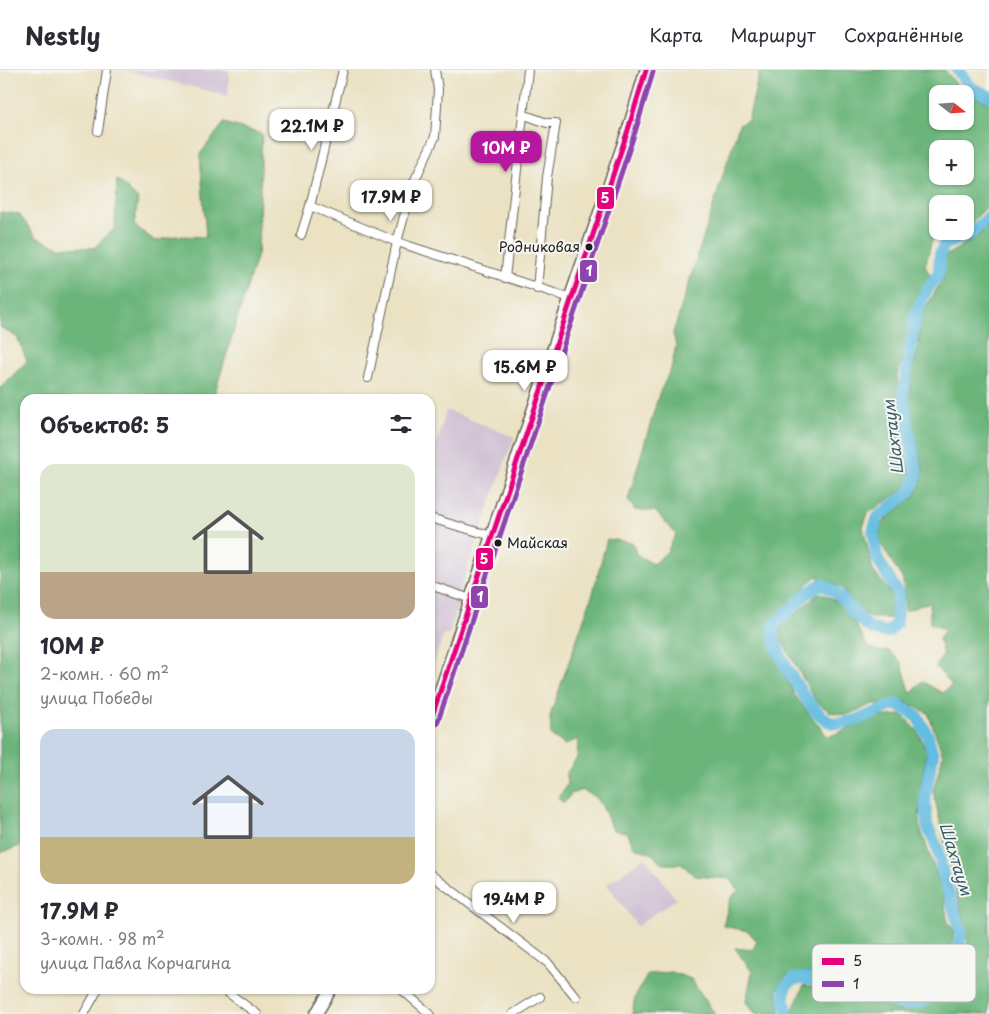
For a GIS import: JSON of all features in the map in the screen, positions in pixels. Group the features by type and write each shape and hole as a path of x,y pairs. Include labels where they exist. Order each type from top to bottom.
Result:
{"street":[{"path":"98,130 107,70"},
{"path":"301,235 310,206 343,70"},
{"path":"368,378 397,242 413,184 435,136 438,90 435,70"},
{"path":"505,278 525,115 528,70"},
{"path":"435,699 471,599 570,298 628,130 646,70"},
{"path":"525,115 547,123 556,123 547,177 537,289"},
{"path":"310,206 397,242 537,289 570,298"},
{"path":"435,519 492,536"},
{"path":"435,587 471,599"},
{"path":"435,878 548,963 576,997"},
{"path":"84,1014 95,994"},
{"path":"230,994 255,1013"},
{"path":"316,1014 328,994"},
{"path":"407,994 430,1014"},
{"path":"514,1014 540,997"}],"shaded area":[{"path":"124,70 229,70 228,96"},
{"path":"446,410 514,437 457,598 460,599 449,634 444,633 435,659 435,450"},
{"path":"645,857 676,899 637,926 607,884"}],"green space":[{"path":"760,70 945,70 957,85 929,85 929,130 974,130 974,96 989,103 989,204 974,220 974,195 929,195 929,240 932,240 925,266 930,275 917,300 905,352 897,375 902,441 911,477 902,491 868,513 863,527 873,571 893,596 891,618 872,618 858,611 842,588 816,576 770,622 772,650 795,696 828,737 876,717 902,715 917,730 927,753 921,784 919,825 942,890 948,923 954,929 952,944 812,944 812,973 804,972 785,977 777,990 780,1014 756,1014 746,1002 752,972 735,948 753,950 757,941 748,931 723,926 730,899 738,890 731,879 694,876 682,864 663,864 651,853 634,847 627,832 613,830 596,797 582,790 571,794 564,803 558,798 567,785 566,774 577,758 578,739 565,745 551,735 550,716 593,593 607,539 633,543 636,554 653,564 667,552 676,534 655,511 635,510 628,500 659,394 671,369 676,346 673,333 739,125 748,120"},
{"path":"224,123 262,134 258,251 215,394 20,394 20,846 0,853 0,388 27,361 17,337 0,327 0,212 19,214 36,237 59,247 94,248 115,228 117,179 138,199 134,225 155,241 176,236 206,237 200,154"},
{"path":"989,225 989,1014 794,1014 793,1010 804,985 812,987 812,1002 867,1002 901,1011 929,1002 976,1002 976,944 967,944 933,791 943,755 928,713 905,702 873,704 846,715 830,712 816,701 779,636 781,626 819,593 828,596 842,607 854,622 867,646 881,652 888,650 901,662 911,694 922,681 942,693 952,685 936,667 943,655 939,638 945,630 930,623 930,602 905,611 903,580 880,542 879,529 886,519 915,496 921,483 923,469 909,412 911,374 918,349 920,317 944,277 945,256 974,238"},
{"path":"671,972 691,979 715,1014 632,1014 635,997 648,974"}],"waterway":[{"name":"Шахтаум","path":"957,70 972,88 989,96"},
{"name":"Шахтаум","path":"960,944 961,932 943,875 938,850 927,825 925,795 933,755 928,736 917,716 896,704 854,721 845,723 830,722 814,708 796,684 776,645 774,632 775,624 806,594 821,584 835,592 858,618 871,628 888,632 896,624 898,594 877,558 873,531 878,517 910,492 917,474 903,393 916,313 926,291 939,273 940,254 944,245 971,234 989,217"},
{"name":"Шахтаум","path":"788,1014 784,999 785,986 794,979 805,978 812,980"},
{"name":"Шахтаум","path":"893,1002 904,1005 919,1002"}],"transit line":[{"name":"5","path":"435,707 628,130 646,70"},
{"name":"1","path":"437,724 635,132 653,72"}],"place":[{"name":"Родниковая","path":"589,247"},
{"name":"Майская","path":"498,543"}]}
